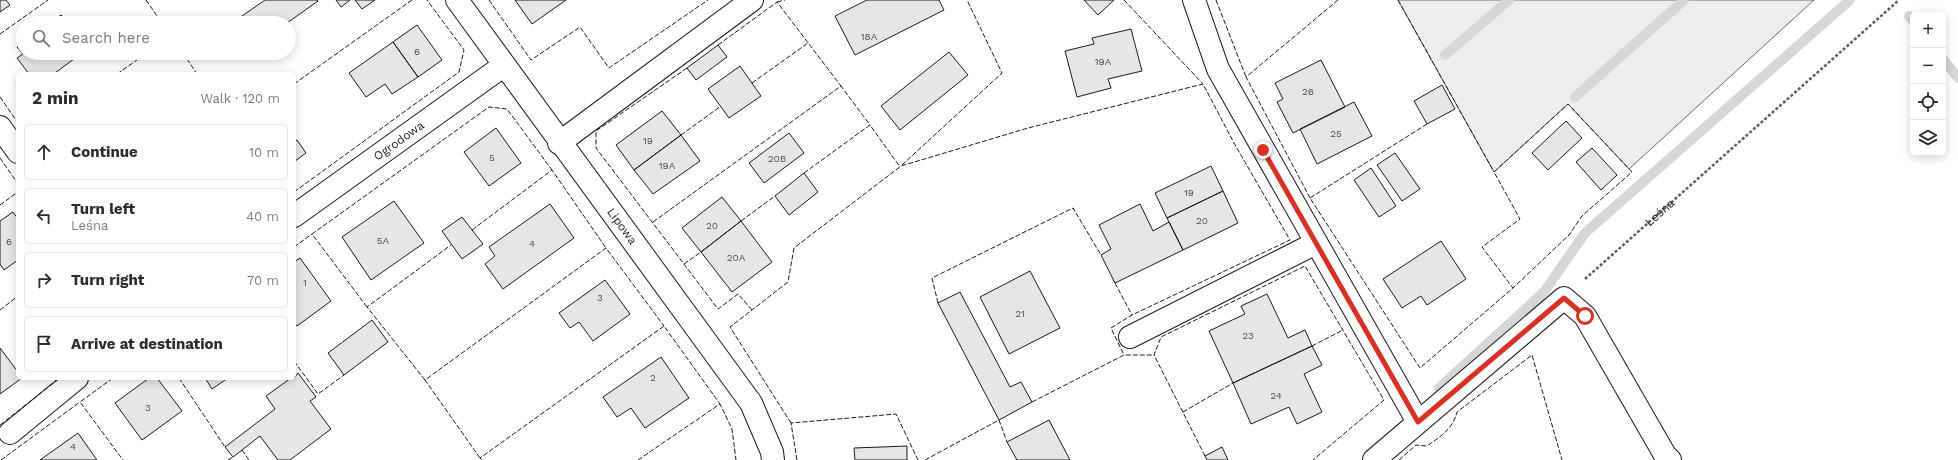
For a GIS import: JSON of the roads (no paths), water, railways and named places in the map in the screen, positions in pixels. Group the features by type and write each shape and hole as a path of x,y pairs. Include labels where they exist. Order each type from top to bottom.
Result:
{"street":[{"name":"Lipowa","path":"457,0 559,143 751,403 772,452 773,460"},
{"path":"559,143 752,0"},
{"path":"1194,0 1218,69 1418,422"},
{"name":"Ogrodowa","path":"296,215 503,66"},
{"path":"0,126 16,149"},
{"path":"1130,337 1316,243"},
{"path":"1374,460 1564,298 1585,316 1662,449 1670,460"},
{"path":"10,434 75,380"}],"waterway":[{"path":"1445,55 1509,0"},
{"path":"1575,97 1684,0"},
{"path":"1439,388 1544,292 1585,233 1850,0"},
{"path":"1946,63 1958,78"}]}
